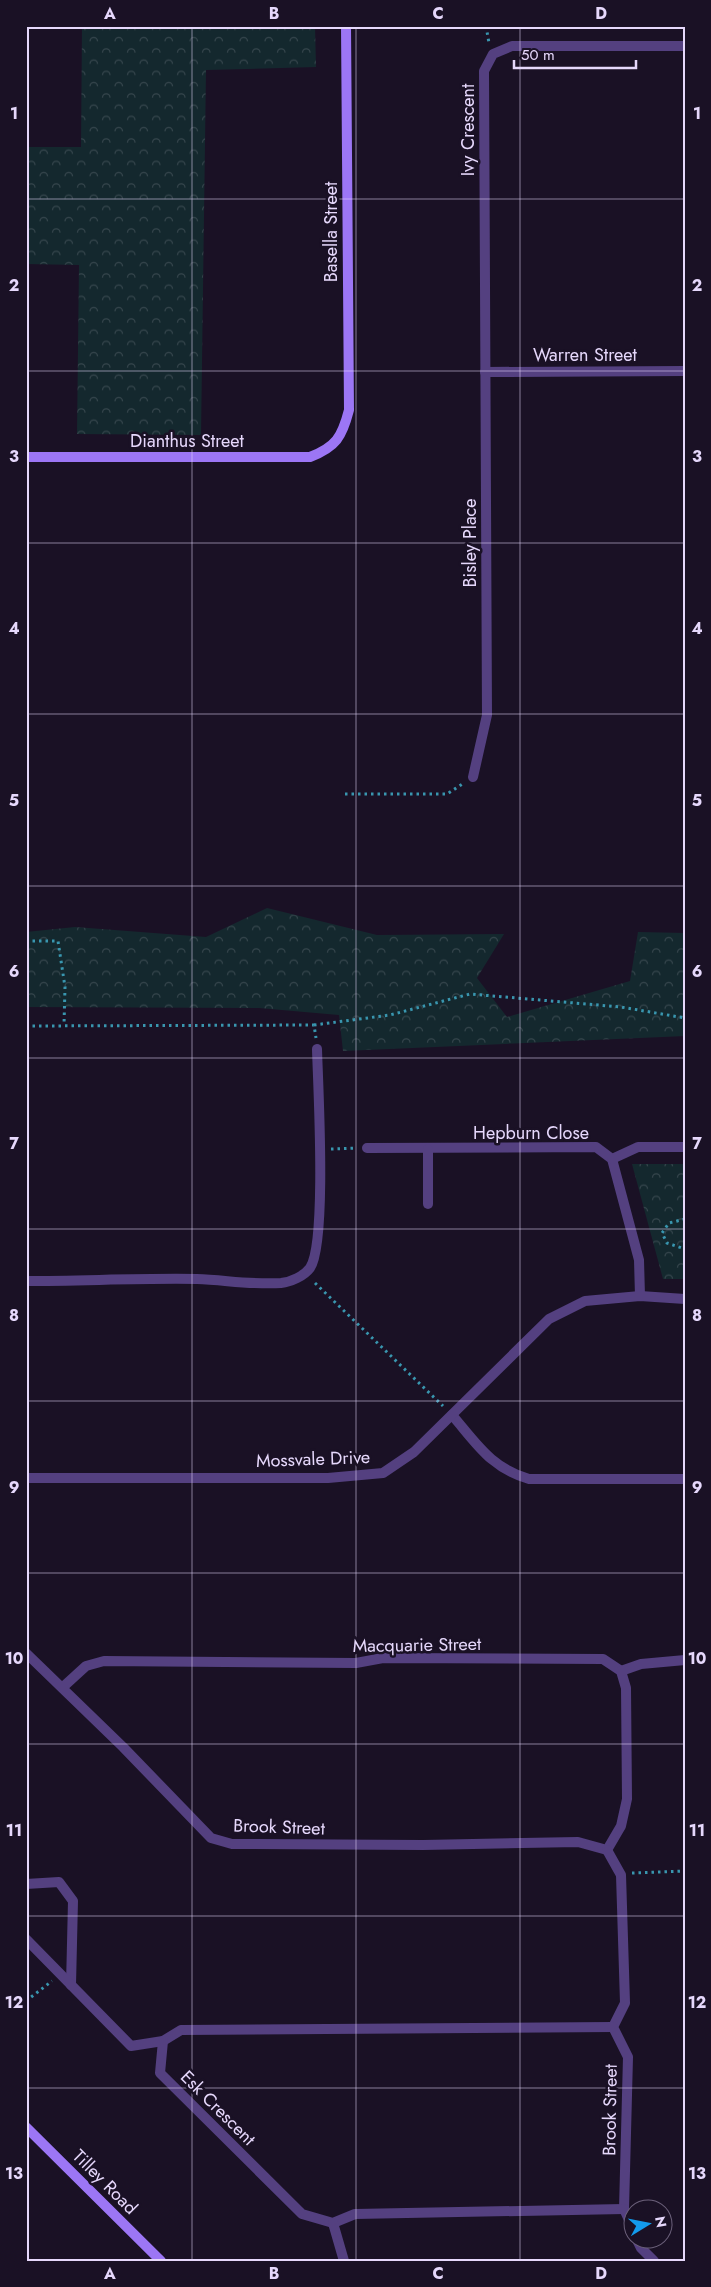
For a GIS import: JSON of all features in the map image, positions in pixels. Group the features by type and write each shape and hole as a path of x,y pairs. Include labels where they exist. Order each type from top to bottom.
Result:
{"street":[{"name":"Basella Street","path":"341,436 349,410 346,26"},
{"name":"Ivy Crescent","path":"486,372 484,71 493,54 512,46 685,46"},
{"name":"Warren Street","path":"486,372 685,371"},
{"name":"Bisley Place","path":"473,777 487,715 486,372"},
{"name":"Dianthus Street","path":"26,457 310,457 327,450 341,436"},
{"path":"26,1281 196,1279 282,1283 300,1277 310,1268 316,1255 320,1149 317,1049"},
{"path":"640,1296 639,1260 612,1159 638,1147 685,1147"},
{"name":"Hepburn Close","path":"367,1148 596,1148 612,1159"},
{"path":"428,1149 428,1204"},
{"name":"Mossvale Drive","path":"26,1478 328,1478 383,1473 414,1452 549,1319 585,1300 640,1296 685,1299"},
{"path":"452,1415 495,1464 513,1474 529,1479 685,1479"},
{"name":"Brook Street","path":"26,1652 211,1838 232,1844 423,1845 578,1842 607,1850"},
{"name":"Macquarie Street","path":"63,1688 86,1666 104,1661 356,1663 383,1658 603,1659 621,1671"},
{"path":"26,1939 131,2046 162,2042 182,2030 612,2027 626,2003 621,1875 607,1850 621,1826 627,1799 626,1688 621,1671 641,1664 685,1660"},
{"path":"26,1884 58,1882 73,1901 71,1985"},
{"name":"Brook Street","path":"612,2027 628,2057 624,2200"},
{"name":"Esk Crescent","path":"162,2042 160,2074 302,2214 333,2223"},
{"name":"Tilley Road","path":"26,2127 161,2261"},
{"path":"344,2261 333,2223 355,2214 624,2210"},
{"path":"643,2250 654,2261"}],"path":[{"path":"345,794 447,794 473,777"},
{"path":"26,941 58,941 65,987 64,1025"},
{"path":"26,1026 314,1025 390,1015 470,994 621,1007 685,1018"},
{"path":"314,1025 317,1049"},
{"path":"320,1149 367,1148"},
{"path":"685,1219 669,1223 662,1233 667,1242 685,1249"},
{"path":"315,1283 452,1415"},
{"path":"621,1875 636,1871 685,1871"},
{"path":"26,2001 61,1974"}],"green space":[{"path":"82,26 315,26 316,67 206,70 201,435 77,434 79,265 26,264 26,147 81,147"},
{"path":"267,908 377,935 504,934 477,978 507,1017 630,981 638,932 685,933 685,1036 343,1051 339,1015 259,1008 26,1007 26,932 75,927 206,937"},
{"path":"632,1164 685,1164 685,1279 663,1279"}]}
